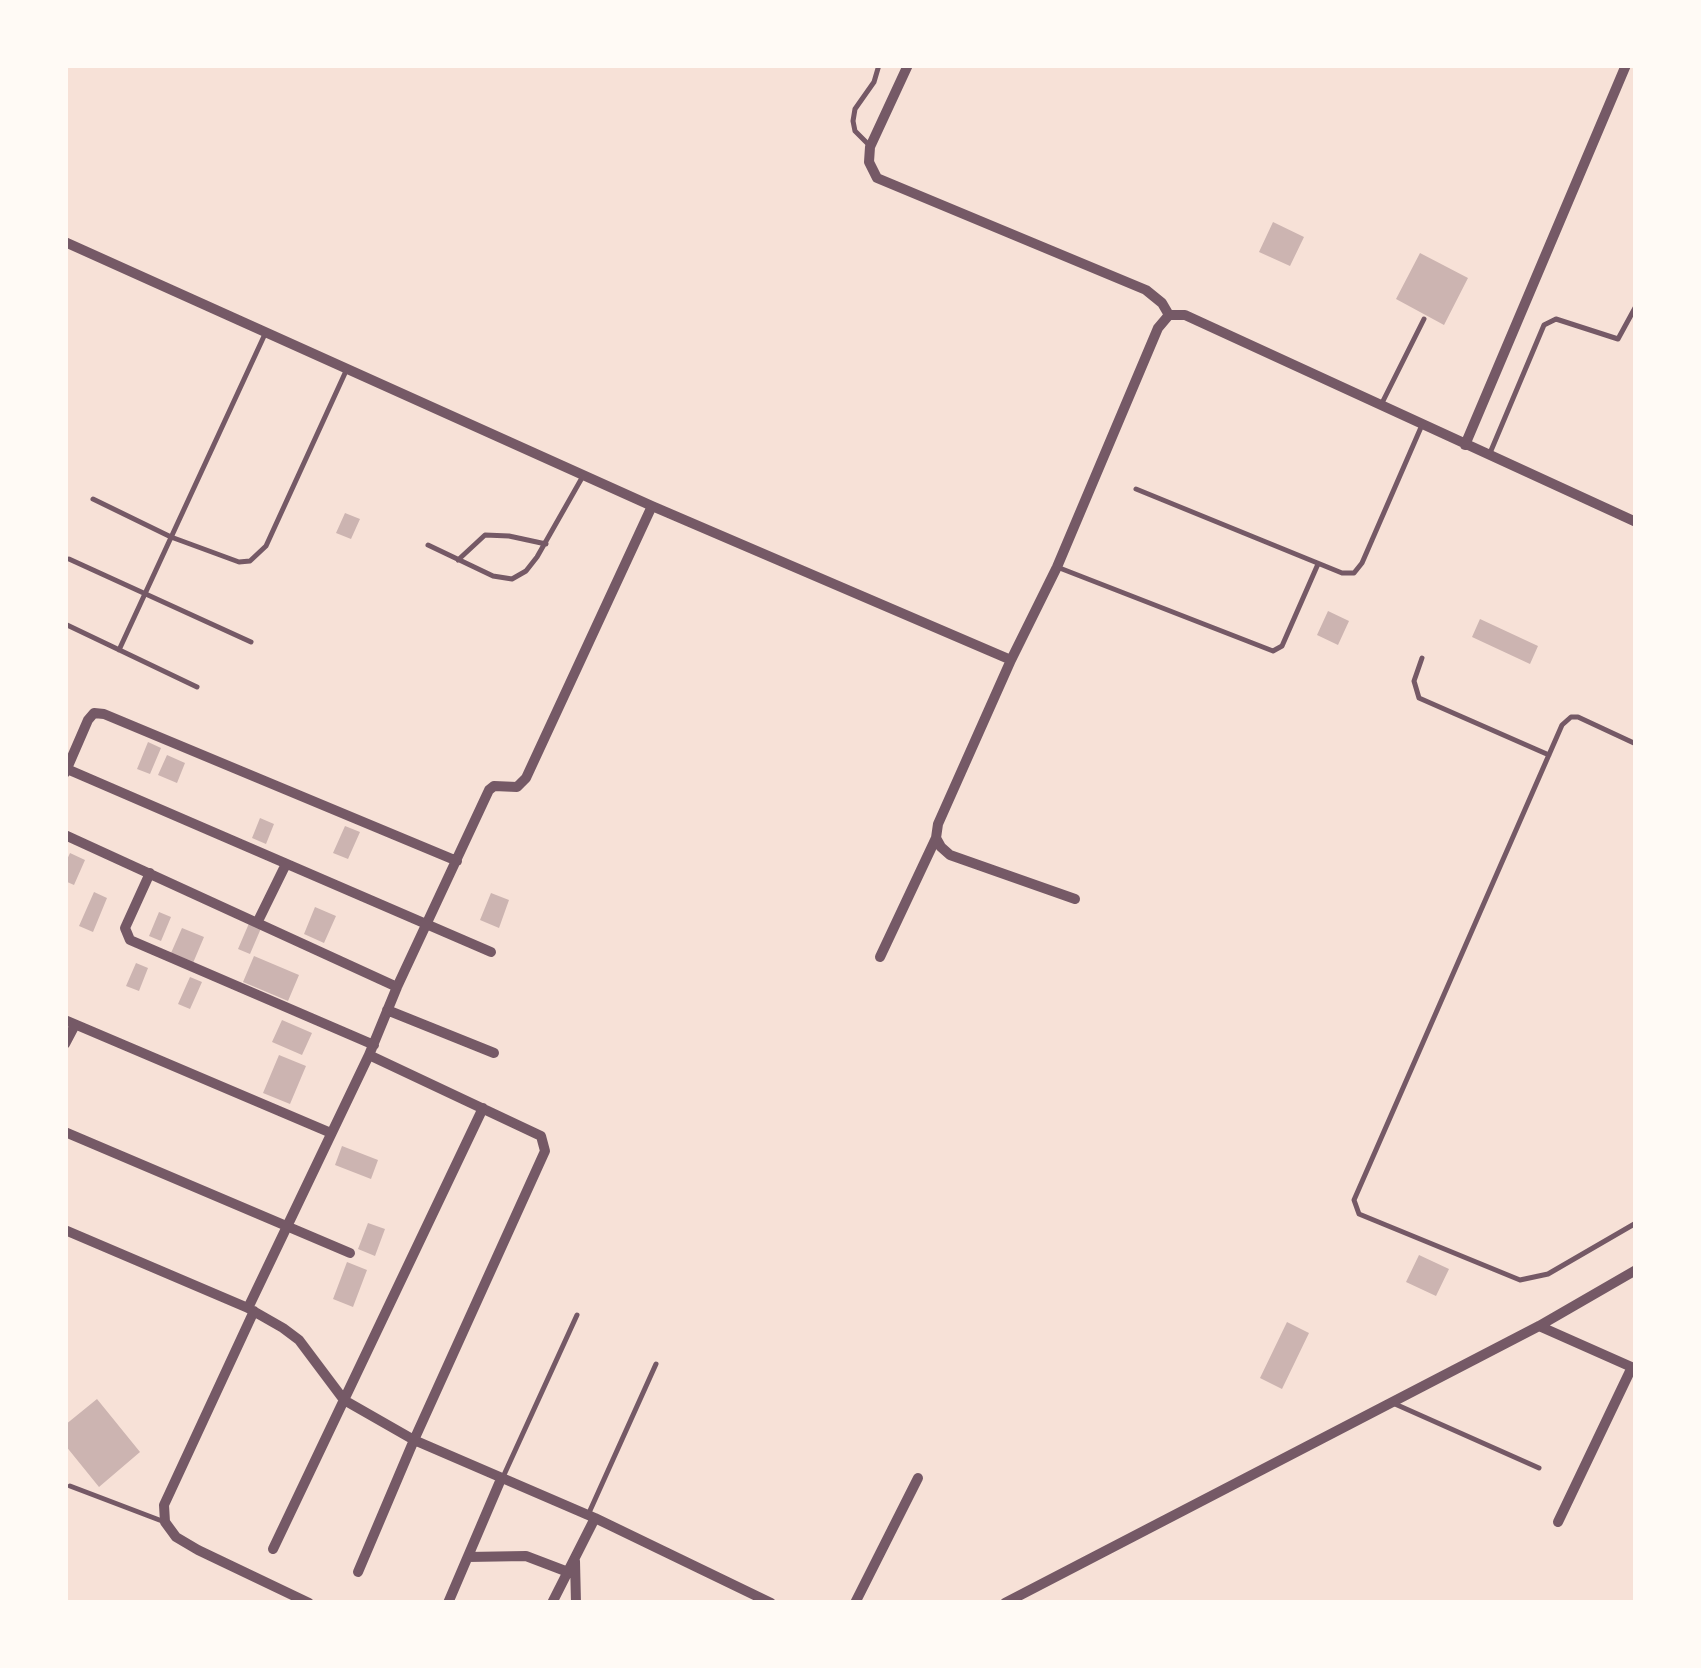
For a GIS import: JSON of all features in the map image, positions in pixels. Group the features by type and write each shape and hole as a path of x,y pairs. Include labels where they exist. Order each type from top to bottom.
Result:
{"street":[{"path":"908,65 870,146 869,162 877,178 1146,290 1162,303 1168,315"},
{"path":"1466,445 1626,65"},
{"path":"65,242 652,506 1011,660"},
{"path":"1168,315 1185,315 1636,522"},
{"path":"880,957 936,838 943,812 1011,660 1057,567 1158,328 1168,315"},
{"path":"309,1603 176,1537 165,1522 164,1505 285,1228 372,1050 488,790 494,786 516,788 526,778 652,506"},
{"path":"457,861 104,714 94,714 88,720 66,772 492,952"},
{"path":"65,835 397,987"},
{"path":"936,838 940,848 950,855 1075,899"},
{"path":"258,921 286,864"},
{"path":"150,873 125,928 130,940 372,1050 542,1136 545,1151 358,1572"},
{"path":"388,1010 494,1054"},
{"path":"65,1044 70,1022 332,1133"},
{"path":"273,1549 483,1108"},
{"path":"65,1132 350,1253"},
{"path":"65,1230 251,1310 299,1340 344,1400 414,1440 591,1516 771,1603"},
{"path":"1006,1603 1538,1326 1636,1270"},
{"path":"1538,1326 1634,1368 1558,1522"},
{"path":"856,1603 918,1478"},
{"path":"448,1603 501,1479"},
{"path":"552,1603 575,1560 591,1516"},
{"path":"468,1557 526,1556 568,1572"},
{"path":"575,1560 576,1603"}],"lane":[{"path":"870,146 855,131 853,121 879,65"},
{"path":"1488,455 1544,325 1556,319 1618,339 1636,306"},
{"path":"1380,406 1424,319"},
{"path":"119,650 266,332"},
{"path":"92,499 171,537 240,562 250,561 266,546 347,368"},
{"path":"1136,489 1342,574 1359,570 1422,425"},
{"path":"428,545 493,576 512,578 526,571 546,544 584,473"},
{"path":"458,560 485,535 546,544"},
{"path":"69,560 252,642"},
{"path":"1057,567 1273,651 1282,646 1318,564"},
{"path":"65,624 197,687"},
{"path":"1422,658 1414,681 1420,698 1549,755"},
{"path":"1636,744 1584,720 1571,717 1562,726 1354,1200 1359,1214 1520,1280 1548,1274 1636,1223"},
{"path":"501,1479 577,1315"},
{"path":"591,1516 656,1364"},
{"path":"1392,1403 1540,1468"},
{"path":"70,1486 165,1522"}],"building":[{"path":"1273,222 1304,237 1290,266 1259,252"},
{"path":"1420,253 1468,278 1444,325 1396,299"},
{"path":"345,513 360,519 351,539 336,533"},
{"path":"1328,611 1349,621 1338,645 1317,635"},
{"path":"1480,619 1538,646 1530,664 1472,637"},
{"path":"148,742 161,748 150,774 137,769"},
{"path":"167,755 185,763 177,783 158,775"},
{"path":"260,818 274,824 266,844 252,838"},
{"path":"345,826 360,832 348,859 333,853"},
{"path":"70,853 85,860 74,885 65,881"},
{"path":"94,892 107,898 93,932 79,926"},
{"path":"491,893 509,900 499,928 480,920"},
{"path":"315,907 336,916 324,943 304,934"},
{"path":"159,912 171,917 161,941 149,936"},
{"path":"250,921 262,926 250,954 238,949"},
{"path":"182,928 204,937 193,963 171,953"},
{"path":"254,956 299,975 288,1001 243,982"},
{"path":"136,963 148,968 139,991 126,986"},
{"path":"190,977 202,982 190,1009 178,1004"},
{"path":"282,1020 312,1033 302,1055 272,1042"},
{"path":"279,1055 306,1066 290,1104 263,1093"},
{"path":"342,1146 378,1160 371,1179 335,1165"},
{"path":"368,1223 385,1229 375,1256 358,1249"},
{"path":"1419,1255 1449,1269 1436,1296 1406,1282"},
{"path":"347,1262 367,1270 353,1307 333,1299"},
{"path":"1287,1322 1309,1333 1282,1389 1260,1378"},
{"path":"97,1399 140,1452 99,1487 65,1445 65,1425"}]}
